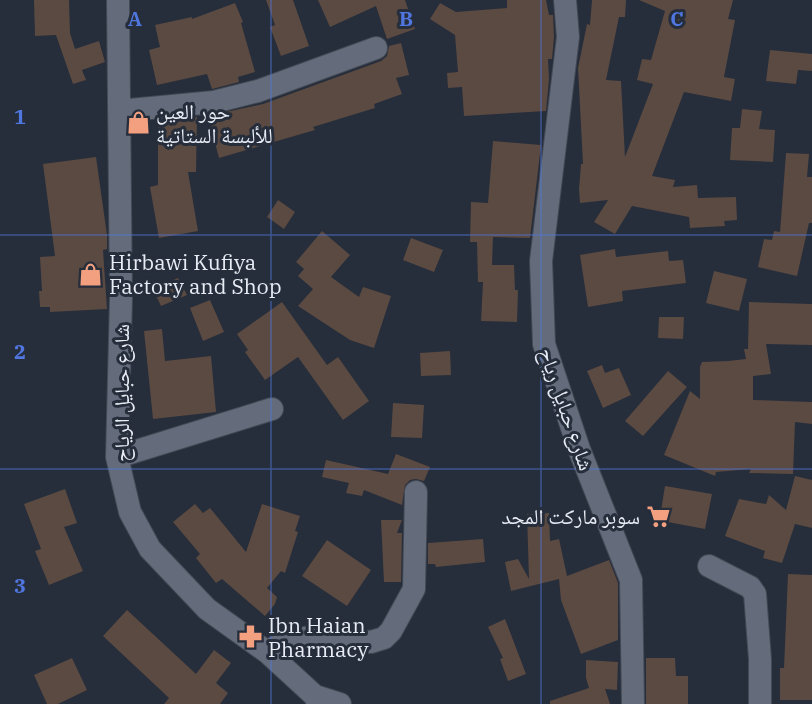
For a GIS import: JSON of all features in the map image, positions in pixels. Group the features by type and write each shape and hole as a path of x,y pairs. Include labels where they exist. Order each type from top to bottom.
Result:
{"street":[{"name":"شارع حبايل الرياح","path":"118,0 121,298 117,457 130,512 150,549 207,609 267,652 317,700"},
{"name":"شارع حبايل رياح","path":"565,0 568,37 541,261 544,344 579,449 631,580 633,704"},
{"path":"119,111 225,99 258,91 376,48"},
{"path":"117,457 272,409"},
{"path":"267,652 277,645 300,637 371,642 388,635 414,589 416,492"},
{"path":"710,566 750,586 755,594 760,660 760,704"},
{"path":"317,700 340,704"}],"building":[{"path":"34,0 69,0 70,33 75,49 99,41 105,62 82,70 86,80 73,84 56,35 35,36"},
{"path":"266,0 293,0 309,46 281,56 270,27 275,25"},
{"path":"318,0 405,0 415,29 387,39 376,6 330,27"},
{"path":"507,0 546,0 549,15 553,15 554,37 552,59 548,59 546,111 464,116 462,87 448,88 447,73 458,72 455,35 430,19 440,3 456,12 507,8"},
{"path":"592,0 626,0 625,17 619,17 606,80 621,81 625,157 653,84 637,80 642,59 651,60 665,11 639,0 733,0 728,19 735,20 724,77 735,79 731,101 684,92 652,176 675,180 673,187 697,185 698,198 736,197 737,220 724,221 725,226 690,228 689,217 632,206 615,234 594,222 608,200 580,203 579,189 581,164 583,164 578,68 587,24 590,25"},
{"path":"235,3 243,22 241,23 255,72 238,77 239,82 212,89 207,74 157,85 149,50 160,47 155,25 192,17 192,19"},
{"path":"401,43 409,75 396,78 402,94 374,104 375,108 313,127 315,130 219,158 208,116 263,104 381,61 387,56 389,46"},
{"path":"770,50 812,54 812,71 798,70 796,84 766,81"},
{"path":"742,109 762,111 759,129 775,130 773,162 730,160 732,128 740,128"},
{"path":"197,117 196,172 188,172 198,231 159,238 150,187 158,185 158,121"},
{"path":"493,141 541,145 530,238 493,237 492,265 514,265 515,290 518,290 517,322 481,321 483,282 478,282 477,242 470,242 471,202 488,203"},
{"path":"786,153 809,154 807,177 812,177 812,223 809,223 797,276 758,267 764,239 772,240 774,231 780,232"},
{"path":"96,157 107,235 107,249 103,250 107,309 50,312 50,307 40,307 39,291 42,291 40,257 55,256 43,164"},
{"path":"278,200 295,212 284,229 267,217"},
{"path":"322,231 350,255 331,277 359,297 363,287 391,296 374,348 350,340 298,306 313,289 298,276 304,269 296,262"},
{"path":"411,238 443,250 434,272 403,260"},
{"path":"615,249 616,257 668,251 669,261 683,260 686,283 622,291 623,301 588,307 580,255"},
{"path":"714,271 747,279 739,311 706,303"},
{"path":"178,278 187,295 161,306 153,289"},
{"path":"210,300 224,332 203,341 190,308"},
{"path":"282,302 327,365 338,357 369,401 343,420 298,357 265,380 245,352 248,350 237,334"},
{"path":"749,302 812,304 812,345 766,344 771,374 753,376 753,400 812,402 812,424 795,422 793,474 749,473 751,469 716,472 715,476 664,455 690,391 700,399 702,362 746,359 744,349 748,349"},
{"path":"659,317 684,317 683,339 658,338"},
{"path":"162,329 165,361 211,356 216,412 153,419 144,331"},
{"path":"450,351 451,375 421,376 420,353"},
{"path":"602,365 605,373 619,368 631,395 603,408 587,371"},
{"path":"668,371 687,387 643,436 625,421"},
{"path":"393,403 424,405 422,438 391,437"},
{"path":"396,454 430,467 424,481 410,480 405,485 402,505 364,490 362,496 346,493 349,483 322,477 326,460 388,474"},
{"path":"795,476 812,480 812,528 795,524 782,563 763,558 765,551 725,536 739,499 766,504 769,495 786,510"},
{"path":"665,486 712,494 705,529 668,522 670,513 661,511"},
{"path":"65,489 77,523 64,527 83,571 49,585 35,551 41,549 24,504"},
{"path":"195,504 203,513 210,508 246,552 262,504 300,516 295,531 298,532 285,573 281,571 267,588 277,597 275,604 265,616 222,579 216,583 196,558 200,554 173,522"},
{"path":"549,513 550,541 559,539 567,576 609,560 618,583 618,640 581,654 561,600 559,579 511,591 505,562 518,559 529,579 527,514"},
{"path":"381,520 402,520 397,533 402,533 401,582 384,582"},
{"path":"483,539 485,562 436,567 435,564 428,564 428,543"},
{"path":"327,540 371,570 347,606 302,576"},
{"path":"788,574 812,575 812,700 780,700 780,668 784,668"},
{"path":"127,610 196,674 214,650 231,663 216,683 228,693 220,704 164,704 169,698 103,636"},
{"path":"505,619 526,674 508,681 500,659 503,658 488,627"},
{"path":"72,658 87,690 58,704 47,704 34,675"},
{"path":"646,658 675,658 676,676 688,676 688,704 646,704"},
{"path":"586,660 618,662 617,690 605,689 610,704 550,704 550,701 589,688 586,678"}],"place":[{"name":"حور العين للألبسة الستاتية","path":"138,123"},
{"name":"Hirbawi Kufiya Factory and Shop","path":"91,274"},
{"name":"سوبر ماركت المجد","path":"658,516"},
{"name":"Ibn Haian Pharmacy","path":"250,637"}]}
